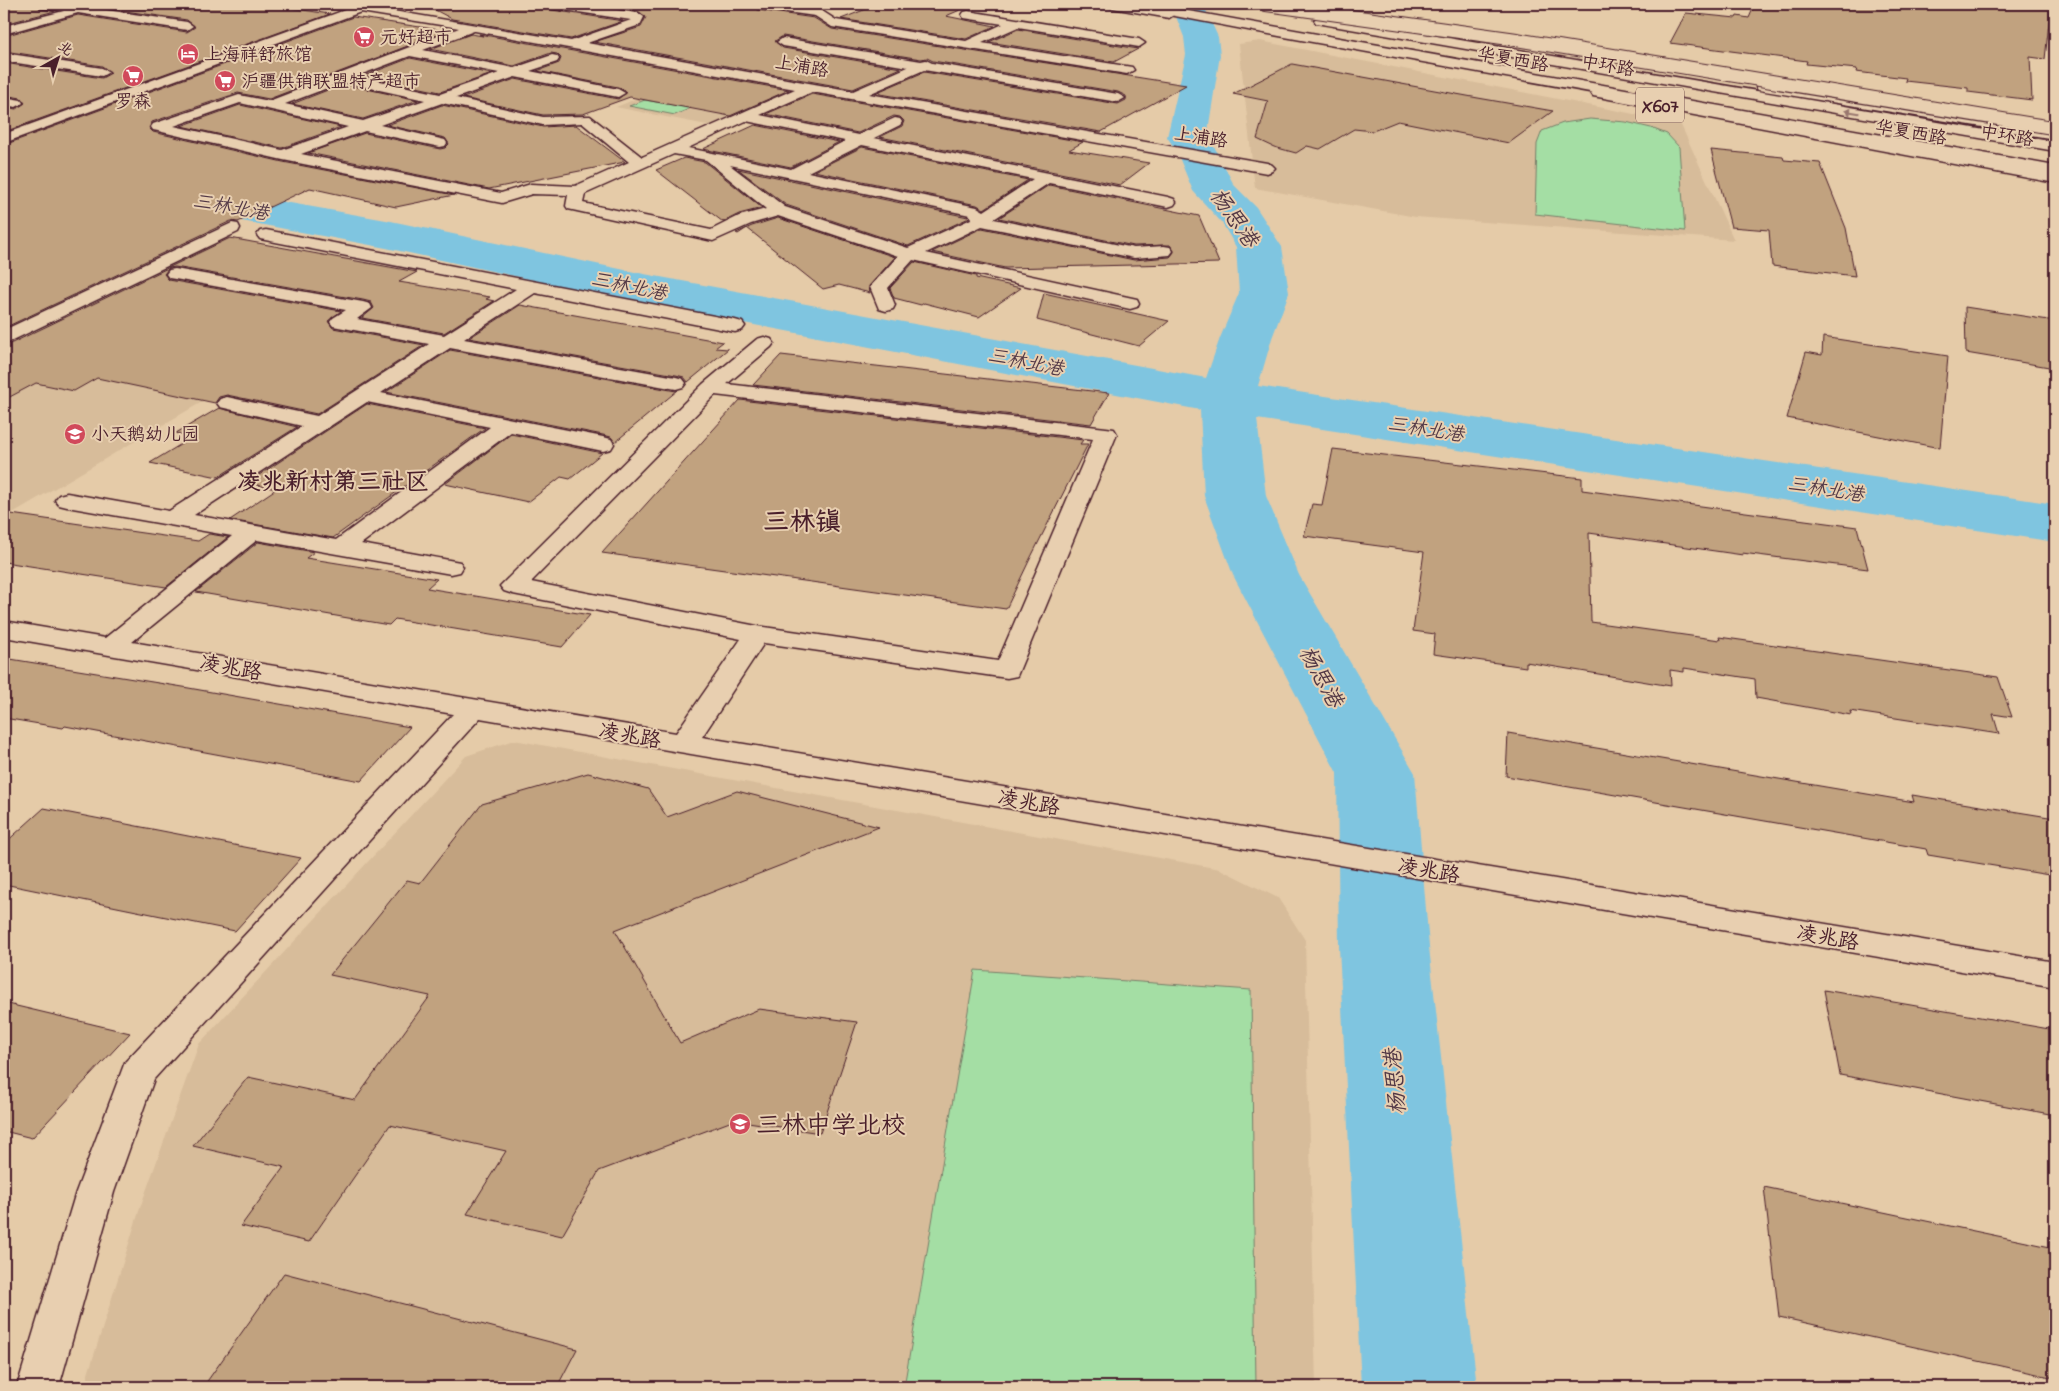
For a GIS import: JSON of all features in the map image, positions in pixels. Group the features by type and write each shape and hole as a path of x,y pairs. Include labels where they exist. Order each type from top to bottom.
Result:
{"main road":[{"path":"44,4 187,26"},
{"path":"4,30 106,4"},
{"name":"上浦路","path":"331,4 368,6 854,96 1267,168"},
{"path":"552,4 638,17 636,22 571,44"},
{"path":"758,4 818,13 832,23 1128,70"},
{"name":"华夏西路","path":"1112,4 1152,7 1265,32 2055,178"},
{"path":"1133,4 1279,32 2055,171"},
{"path":"1261,5 1513,38 2055,128"},
{"name":"华夏西路","path":"1261,5 1300,9 2055,135"},
{"name":"中环路","path":"1261,5 2055,147"},
{"path":"4,139 368,6"},
{"name":"中环路","path":"1152,7 2055,162"},
{"path":"1300,9 1367,16 2055,128"},
{"path":"968,15 1139,43"},
{"path":"854,96 1019,22"},
{"path":"270,105 460,30 475,27"},
{"path":"783,42 1118,98"},
{"path":"407,51 618,92"},
{"path":"4,57 102,72"},
{"path":"283,155 552,58"},
{"path":"341,77 543,121 585,119 640,163"},
{"path":"440,143 239,99 158,127 283,155 502,198 531,189 577,190 810,88"},
{"path":"746,117 1168,202"},
{"path":"793,174 895,122"},
{"path":"673,148 977,212 980,222"},
{"path":"708,156 779,211 909,254 1130,303"},
{"path":"886,305 879,287 909,254 980,222 1046,178"},
{"path":"577,190 574,206 713,236 745,220 779,211"},
{"path":"980,222 1134,252 1164,251"},
{"path":"4,337 232,228"},
{"path":"266,235 735,326"},
{"path":"175,274 363,308 340,322 676,383"},
{"path":"172,519 530,287"},
{"path":"710,388 1106,434 1008,670 757,634 513,586 710,388 764,343"},
{"path":"362,395 603,444"},
{"path":"227,404 319,423"},
{"path":"340,548 507,424"},
{"path":"67,500 451,567"},
{"path":"110,647 252,532"},
{"name":"凌兆路","path":"4,629 2055,975"},
{"path":"683,744 757,634"},
{"path":"38,1387 95,1192 138,1072 474,708"}],"shaded area":[{"path":"1260,41 1680,123 1734,240 1416,217 1255,188 1239,44"},
{"path":"688,78 782,96 712,126 616,107"},
{"name":"小天鹅幼儿园","path":"75,313 289,351 4,518 4,349"},
{"name":"三林中学北校","path":"514,740 1220,869 1278,898 1305,940 1316,1387 84,1387 141,1205 199,1044 466,756"}],"green space":[{"path":"645,100 691,108 675,115 629,106"},
{"path":"1590,119 1626,122 1651,128 1667,134 1679,147 1685,231 1535,214 1537,144 1542,131 1563,123"},
{"path":"975,970 1251,990 1256,1387 904,1387"}],"building":[{"path":"4,4 36,4 40,9 55,11 4,24"},
{"path":"77,4 262,4 330,14 4,132 4,107 16,109 25,103 21,98 4,95 4,63 102,78 111,73 102,66 4,51 4,36 78,15 187,32 195,27 187,20"},
{"path":"424,4 544,4 552,10 623,21 571,39 452,19"},
{"path":"586,4 750,4 758,10 814,18 832,29 1186,85 1101,132 875,93 924,72 1118,104 1126,100 1126,96 1118,92 933,61 927,58 921,59 783,36 775,41 783,48 901,68 853,89 594,42 641,27 646,17 638,11"},
{"path":"879,4 974,4 946,16 995,26 966,39 841,19"},
{"path":"1755,4 1851,4 1893,9 1893,4 2051,4 2045,59 2030,57 2032,100 1968,92 1968,88 1905,81 1906,78 1856,72 1857,69 1806,64 1807,61 1670,43 1686,13 1749,18"},
{"path":"353,17 447,31 269,99 238,93 152,122 149,128 153,132 283,162 454,195 396,207 310,188 238,222 231,221 4,328 4,145"},
{"path":"1018,29 1138,49 1114,62 989,42"},
{"path":"471,34 789,90 730,116 630,97 583,114 543,115 463,98 515,79 618,99 627,92 618,87 537,71 559,63 561,58 557,54 551,53 514,66 430,49"},
{"path":"410,58 492,74 440,92 364,76"},
{"path":"1292,64 1553,111 1509,143 1398,121 1373,131 1354,129 1320,149 1307,146 1296,153 1274,147 1257,139 1268,101 1233,94"},
{"path":"343,84 418,100 363,119 292,104"},
{"path":"812,94 1083,142 1069,150 1149,163 1120,185 880,137 902,126 904,121 900,117 894,116 858,133 766,114"},
{"path":"240,105 341,127 282,148 181,126"},
{"path":"442,105 543,127 576,125 625,162 489,189 308,153 365,133 440,149 445,148 449,144 445,138 387,125"},
{"path":"755,125 839,142 791,167 703,149"},
{"path":"862,147 1028,180 984,209 977,205 814,171"},
{"path":"1711,150 1783,157 1784,160 1820,163 1846,228 1855,276 1772,266 1769,230 1731,227"},
{"path":"684,158 705,162 762,208 739,214 723,222 656,170"},
{"path":"738,169 969,218 908,246 786,205"},
{"path":"1049,185 1199,216 1219,263 1005,268 932,252 982,228 1134,260 1170,257 1174,252 1170,245 1134,246 999,218"},
{"path":"778,218 895,257 869,286 870,293 839,285 823,289 747,228"},
{"path":"230,238 417,272 399,282 490,297 486,299 494,301 444,333 362,318 374,308 371,302 363,300 175,267 169,268 164,274 169,280 341,311 328,321 333,328 424,345 317,414 227,395 219,397 215,403 97,378 74,391 36,383 4,400 4,345 12,343"},
{"path":"914,262 1021,288 979,317 924,303 921,305 894,298 890,288"},
{"path":"1044,293 1169,321 1139,346 1037,320"},
{"path":"520,305 723,342 715,348 728,349 688,382 684,377 676,375 469,338"},
{"path":"1965,307 2055,321 2055,368 1966,353"},
{"path":"1823,337 1948,356 1940,448 1787,418 1806,352 1822,355"},
{"path":"450,350 678,390 615,442 611,437 603,435 386,392"},
{"path":"781,355 1109,393 1091,424 753,385"},
{"path":"740,400 1083,440 1080,444 1088,444 1006,609 602,553"},
{"path":"367,404 485,428 333,538 230,520 276,489 247,483"},
{"path":"219,408 297,427 218,477 150,463 193,437 176,433"},
{"path":"511,434 602,453 570,479 561,477 528,502 445,484"},
{"path":"1333,449 1582,478 1582,490 1857,527 1868,569 1742,553 1743,555 1589,533 1591,622 1720,640 1719,637 1998,677 2012,717 1993,714 1999,734 1850,711 1851,715 1756,698 1755,679 1684,668 1684,672 1670,670 1671,686 1526,662 1526,667 1433,654 1435,634 1413,631 1424,552 1304,536 1312,504 1322,505"},
{"path":"4,513 198,541 209,534 228,537 166,587 4,562"},
{"path":"258,542 314,552 306,558 437,579 427,588 590,615 562,647 395,619 389,625 196,592"},
{"path":"4,658 410,727 361,781 65,726 63,728 4,718"},
{"path":"1508,733 1914,802 1912,795 2055,818 2055,876 1928,855 1926,849 1506,776"},
{"path":"588,773 648,789 667,817 737,791 879,827 615,930 680,1043 759,1009 857,1022 820,1133 735,1120 599,1171 562,1236 467,1214 506,1151 390,1125 309,1242 241,1226 284,1167 193,1146 248,1077 355,1100 430,996 330,975 407,880 420,883 482,804"},
{"path":"44,808 301,858 235,931 4,884 4,844"},
{"path":"1824,990 2055,1030 2055,1115 1840,1075"},
{"path":"4,1003 130,1033 32,1138 4,1131"},
{"path":"1764,1187 2055,1248 2055,1378 1779,1317"},
{"path":"284,1273 577,1349 557,1387 203,1387"}],"waterway":[{"name":"杨思港","path":"1187,4 1201,37 1203,55 1187,137 1196,150 1215,191 1240,216 1259,247 1264,293 1246,338 1227,398"},
{"name":"三林北港","path":"4,164 386,234 644,289 1227,398"},
{"name":"三林北港","path":"1227,398 2055,523"},
{"name":"杨思港","path":"1227,398 1235,496 1266,575 1376,773 1384,947 1419,1387"}],"place":[{"name":"元好超市","path":"364,37"},
{"name":"上海祥舒旅馆","path":"188,54"},
{"name":"罗森","path":"133,76"},
{"name":"沪疆供销联盟特产超市","path":"225,81"},
{"name":"小天鹅幼儿园","path":"75,434"},
{"name":"三林中学北校","path":"740,1124"}],"district":[{"name":"凌兆新村第三社区","path":"333,481"},
{"name":"三林镇","path":"802,521"}]}
